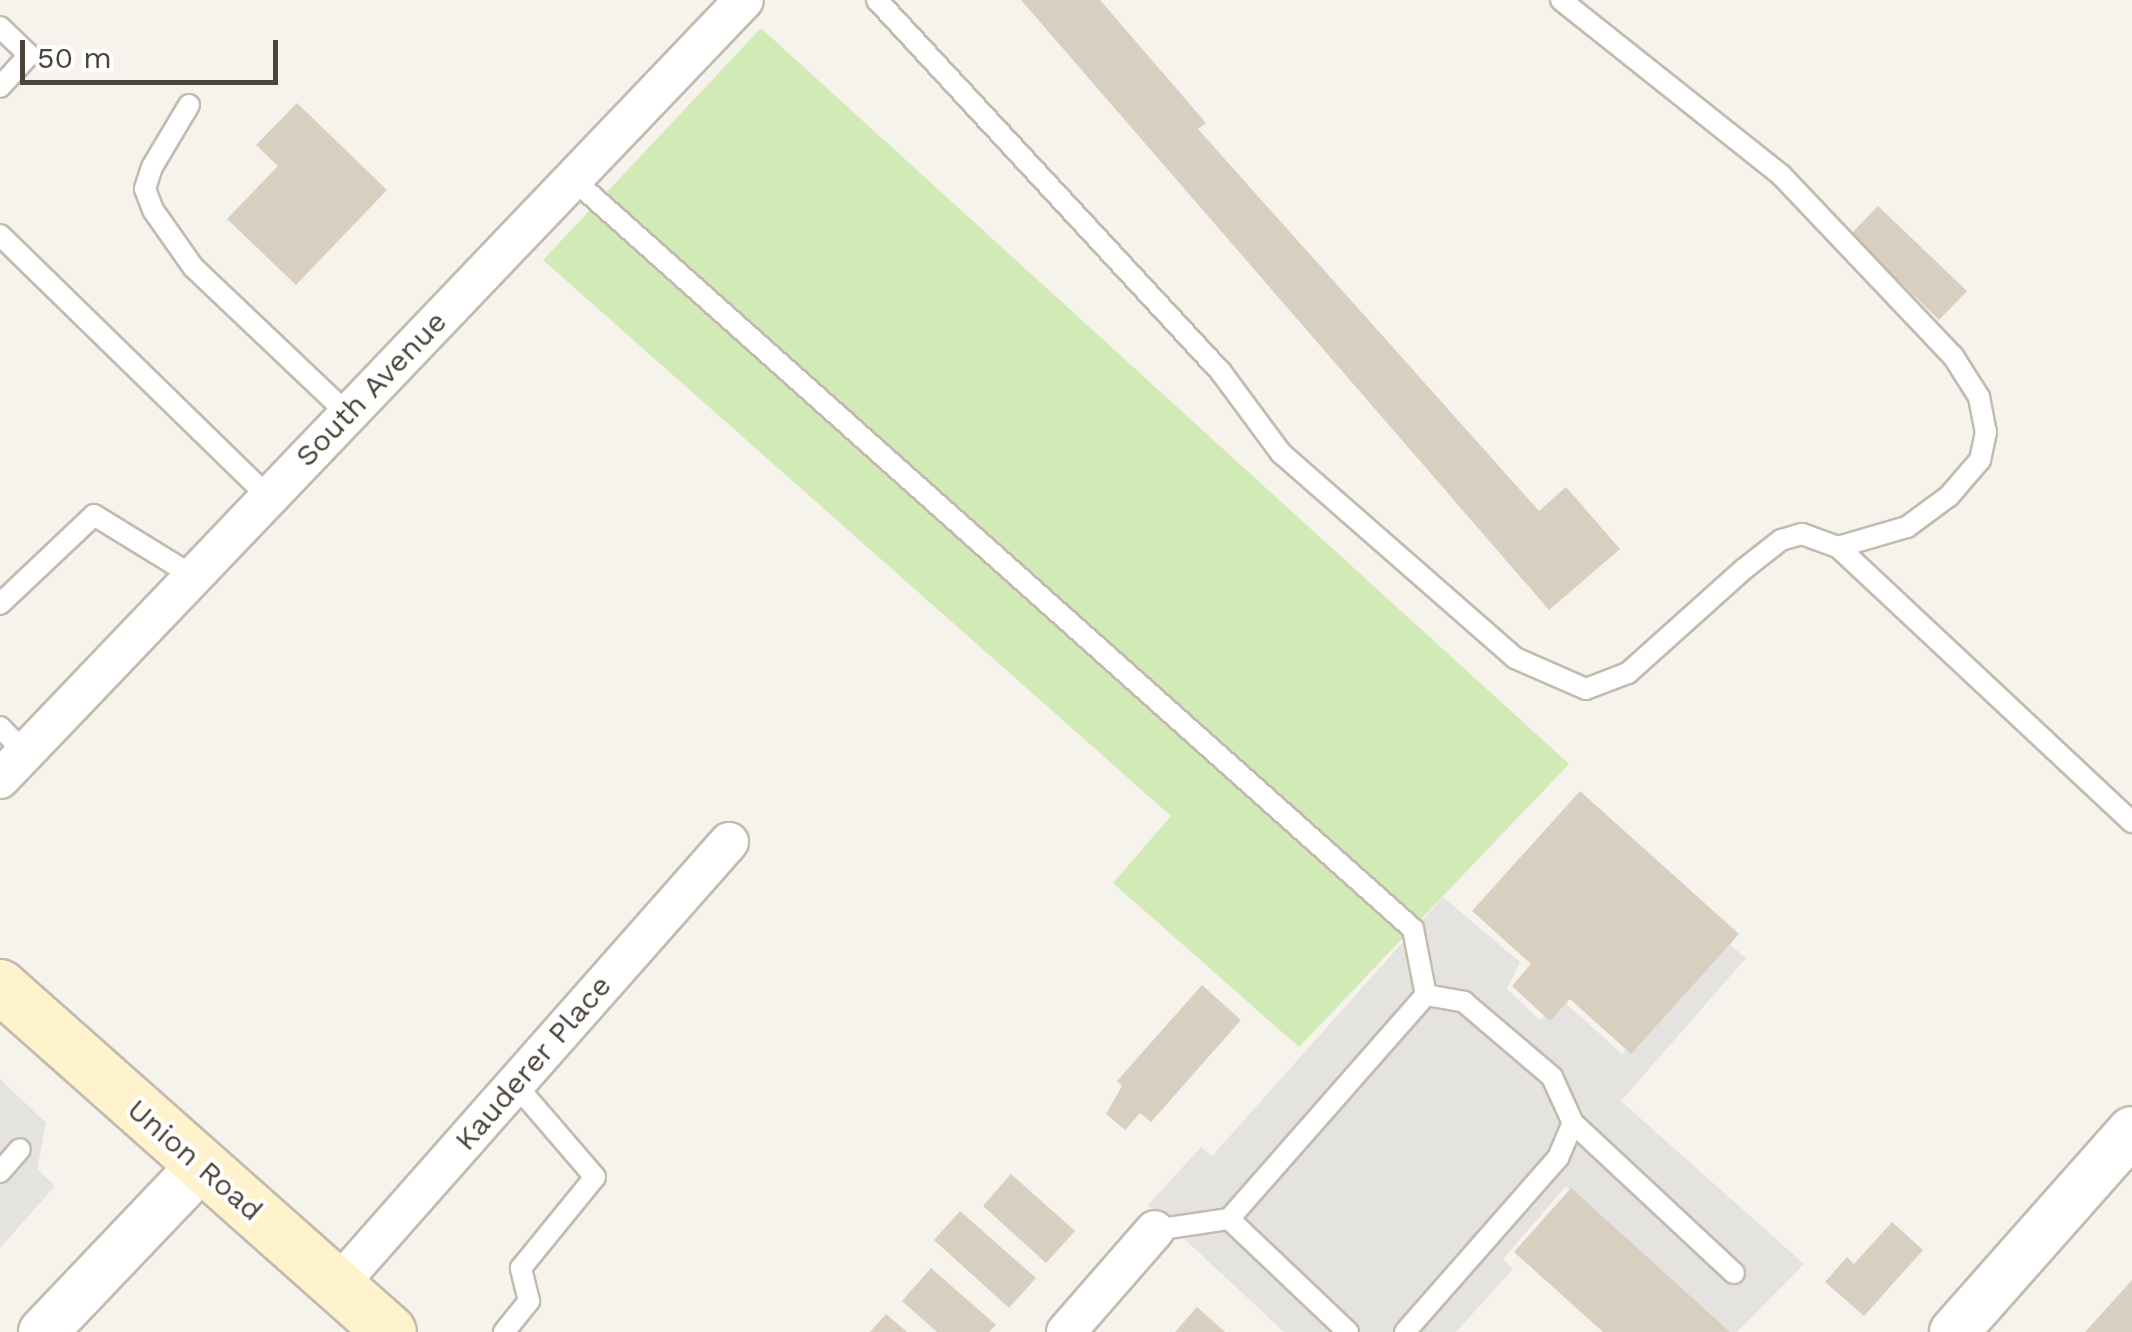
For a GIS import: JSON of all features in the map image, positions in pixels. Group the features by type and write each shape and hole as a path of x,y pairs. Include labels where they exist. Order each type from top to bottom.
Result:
{"main road":[{"name":"Union Road","path":"0,986 390,1332"}],"street":[{"name":"South Avenue","path":"8,753 193,576 744,0"},
{"name":"Kauderer Place","path":"338,1285 729,842"},
{"path":"1954,1332 2132,1131"},
{"path":"43,1332 201,1166"},
{"path":"1066,1332 1156,1230"}],"lane":[{"path":"877,0 1221,372 1282,453 1515,658 1586,689 1628,673 1781,540 1802,534 1838,547 2132,822"},
{"path":"1561,0 1781,175 1954,356 1979,398 1986,432 1980,460 1949,496 1907,527 1838,547"},
{"path":"0,27 29,55 0,87"},
{"path":"189,105 152,167 145,188 153,210 192,266 347,413"},
{"path":"573,179 1413,928 1426,995"},
{"path":"0,235 268,496"},
{"path":"0,604 94,516 193,576"},
{"path":"1426,995 1464,1002 1552,1077 1572,1123 1734,1273"},
{"path":"1156,1230 1229,1218 1426,995"},
{"path":"504,1332 530,1301 522,1268 595,1176 515,1084"},
{"path":"1405,1332 1558,1158 1572,1123"},
{"path":"0,1172 20,1148"},
{"path":"1229,1218 1348,1332"}],"green space":[{"path":"761,28 1569,764 1299,1047 1113,883 1171,816 543,260"}],"shaded area":[{"path":"1443,897 1520,962 1507,989 1540,1020 1563,1001 1622,1054 1724,940 1746,958 1621,1101 1804,1264 1737,1332 1720,1332 1566,1186 1503,1259 1513,1269 1456,1332 1284,1332 1148,1205 1201,1147 1212,1156"},
{"path":"0,1079 46,1123 37,1169 55,1186 0,1248"}],"building":[{"path":"1021,0 1100,0 1206,123 1198,129 1539,511 1566,487 1620,549 1549,610"},
{"path":"297,103 387,190 296,285 227,219 278,166 256,145"},
{"path":"1878,206 1967,291 1939,320 1851,234"},
{"path":"1580,791 1739,934 1631,1054 1570,999 1550,1021 1512,986 1531,964 1472,911"},
{"path":"1202,985 1241,1020 1151,1122 1140,1113 1125,1130 1106,1114 1122,1086 1117,1081"},
{"path":"1011,1174 1075,1231 1046,1263 983,1206"},
{"path":"1571,1188 1730,1332 1603,1332 1514,1252"},
{"path":"960,1211 1036,1278 1009,1308 934,1240"},
{"path":"1892,1222 1923,1250 1864,1316 1825,1282 1847,1257 1854,1264"},
{"path":"931,1268 996,1325 989,1332 937,1332 902,1301"},
{"path":"2132,1280 2132,1332 2085,1332"},
{"path":"1197,1307 1225,1332 1175,1332"},
{"path":"886,1314 907,1332 870,1332"}]}
